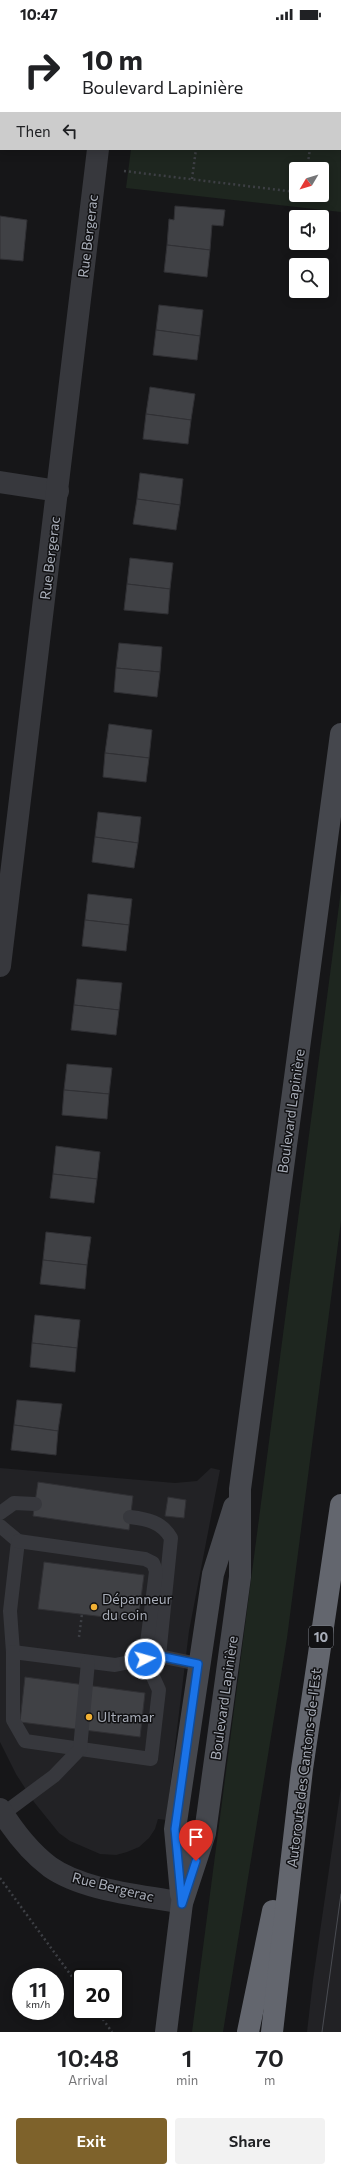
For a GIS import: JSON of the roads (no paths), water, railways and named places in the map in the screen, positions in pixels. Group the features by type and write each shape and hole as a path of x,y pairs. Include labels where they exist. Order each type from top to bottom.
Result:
{"highway":[{"name":"Autoroute des Cantons-de-l'Est","path":"272,2032 302,1769 341,1505"},
{"path":"248,2032 302,1769"}],"main road":[{"name":"Boulevard Lapinière","path":"166,2032 182,1904 205,1833 240,1577 240,1489 341,734"},
{"name":"Boulevard Lapinière","path":"182,1904 175,1829 198,1664 213,1574 240,1489"}],"street":[{"name":"Rue Bergerac","path":"0,966 8,837 58,491 98,150"},
{"path":"0,482 58,491"},
{"name":"Rue Bergerac","path":"2,1811 37,1855 50,1866 64,1874 91,1884 182,1904"}],"lane":[{"path":"0,1514 14,1503 35,1504"},
{"path":"130,1517 158,1523 166,1530 171,1538 159,1656"},
{"path":"0,1526 18,1541 145,1559 153,1563 156,1572 145,1659 159,1690 151,1759 25,1740 13,1720 13,1652 10,1611 18,1541"},
{"path":"13,1652 115,1665 159,1656 198,1664"},
{"path":"2,1811 54,1776 80,1749 88,1662"}],"tram line":[{"path":"322,2032 341,1894"}],"place":[{"name":"Dépanneur du coin","path":"94,1607"},
{"name":"Ultramar","path":"89,1717"}]}
